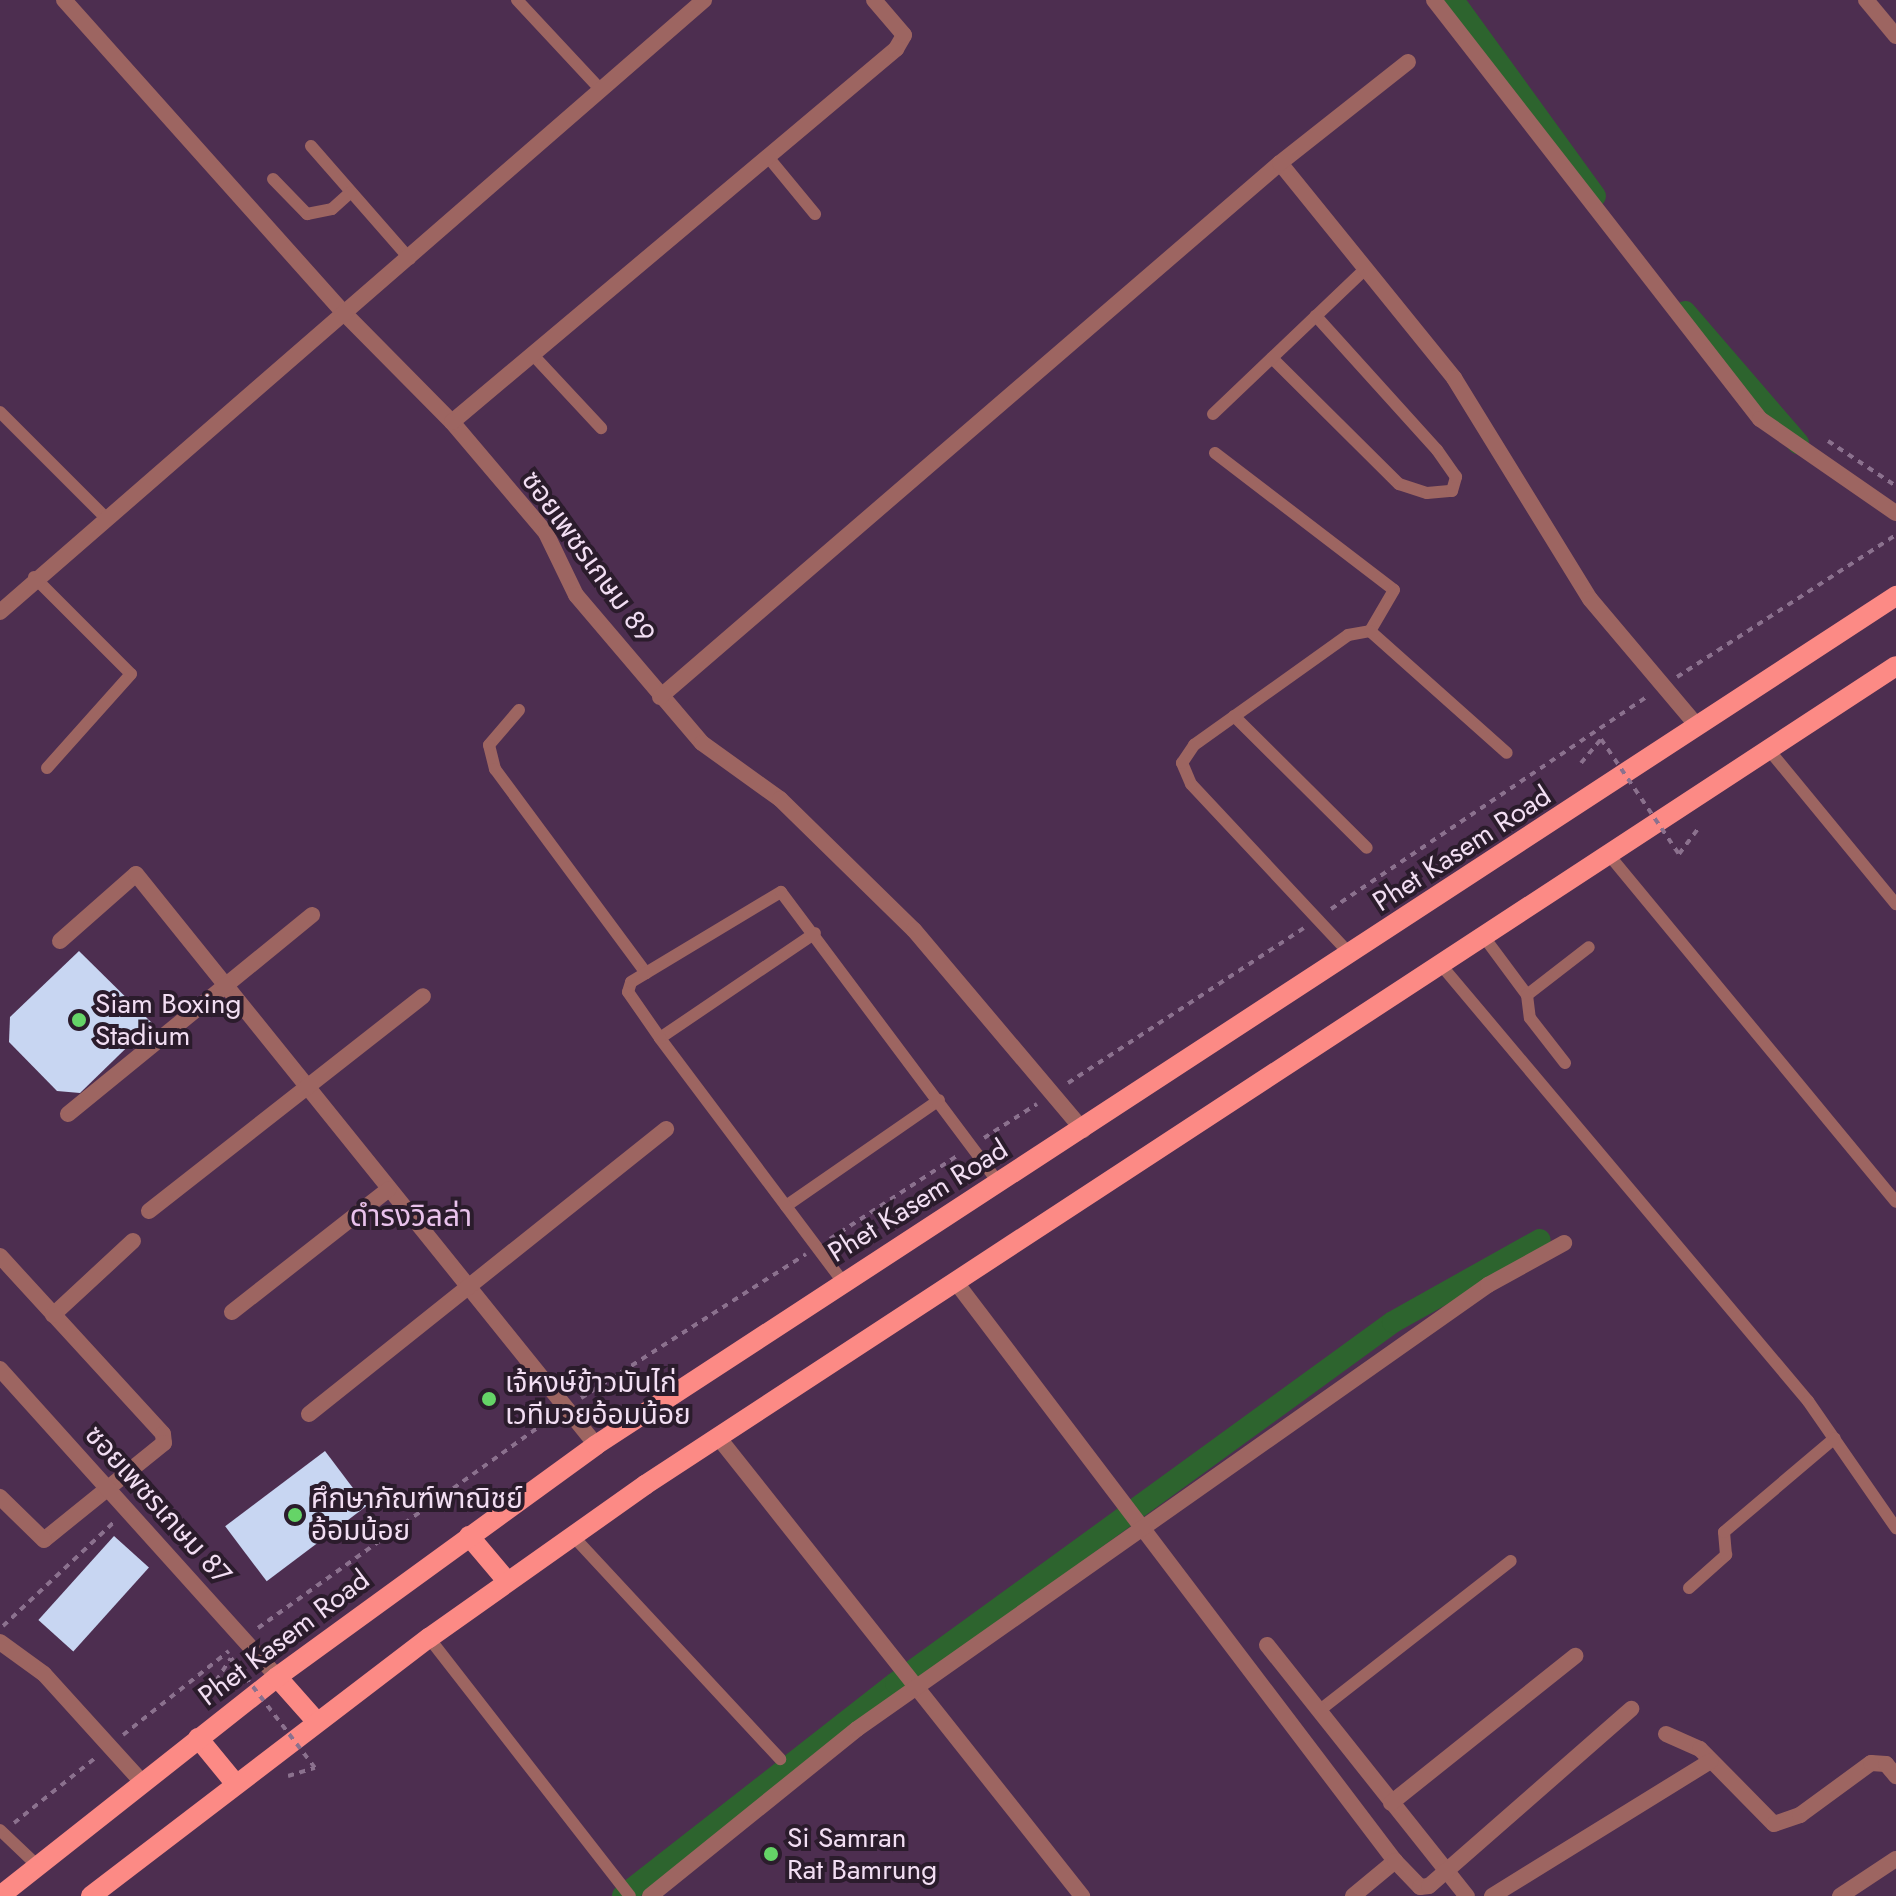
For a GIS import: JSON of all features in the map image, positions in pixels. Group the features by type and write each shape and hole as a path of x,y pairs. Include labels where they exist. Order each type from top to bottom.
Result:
{"main road":[{"name":"Phet Kasem Road","path":"0,1896 277,1677 596,1445 1351,955 1896,596"},
{"path":"91,1896 316,1721 572,1535 1896,666"},
{"path":"469,1536 507,1581"},
{"path":"277,1677 316,1721"},
{"path":"198,1738 235,1783"}],"street":[{"name":"ซอยเพชรเกษม 89","path":"64,0 346,315 452,422 546,533 576,595 660,697 702,743 780,799 914,930 1083,1130"},
{"path":"0,612 34,577 107,519 346,315 704,0"},
{"path":"452,422 902,43 904,35 874,0"},
{"path":"1434,0 1760,419 1896,513"},
{"path":"1866,0 1896,36"},
{"path":"660,697 1280,163 1408,62"},
{"path":"1280,163 1454,378 1590,599 1698,727"},
{"path":"60,941 136,874 596,1445"},
{"path":"68,1114 312,915"},
{"path":"149,1211 305,1085 423,996"},
{"path":"309,1414 666,1129"},
{"path":"232,1312 389,1189"},
{"path":"53,1315 133,1241"},
{"path":"650,1896 782,1783 917,1685 1488,1285 1564,1243"},
{"path":"0,1256 163,1434 159,1450 41,1540 0,1497"},
{"path":"955,1281 1395,1861 1420,1887 1445,1874 1631,1709"},
{"name":"ซอยเพชรเกษม 87","path":"0,1369 277,1677"},
{"path":"718,1437 1082,1896"},
{"path":"0,1642 44,1674 142,1782"},
{"path":"1267,1645 1445,1874 1467,1896"},
{"path":"1391,1803 1575,1656"},
{"path":"1666,1734 1684,1738 1774,1824 1800,1815 1871,1763 1886,1764 1896,1776"},
{"path":"1492,1896 1711,1761"},
{"path":"1840,1896 1896,1859"},
{"path":"1353,1896 1395,1861"}],"lane":[{"path":"517,0 601,90"},
{"path":"311,146 410,259"},
{"path":"768,157 815,214"},
{"path":"273,179 307,214 332,209 351,192"},
{"path":"1213,414 1364,270"},
{"path":"1272,358 1399,484 1427,493 1452,491 1456,477 1437,450 1316,316"},
{"path":"533,355 601,428"},
{"path":"0,412 107,519"},
{"path":"1215,453 1394,590 1370,631 1348,635 1194,745 1182,763 1191,784 1351,955"},
{"path":"34,577 131,674 47,768"},
{"path":"1370,631 1507,753"},
{"path":"519,710 489,745 495,769 646,973"},
{"path":"1234,716 1367,848"},
{"path":"1769,750 1896,904"},
{"path":"1609,855 1896,1202"},
{"path":"843,1282 628,992 646,973 773,892 784,894 815,933 999,1183"},
{"path":"660,1038 815,933"},
{"path":"1484,937 1527,995 1530,1018 1565,1063"},
{"path":"1527,995 1589,947"},
{"path":"1441,965 1835,1438 1896,1528"},
{"path":"786,1206 939,1100"},
{"path":"1689,1588 1726,1555 1724,1532 1835,1438"},
{"path":"572,1535 780,1759"},
{"path":"1320,1710 1511,1561"},
{"path":"429,1638 630,1896"},
{"path":"1,1831 38,1866"}],"path":[{"path":"1822,437 1896,486"},
{"path":"1,1831 243,1640 566,1408 1052,1094 1663,686 1896,535"},
{"path":"1581,763 1601,739 1679,854 1698,829"},
{"path":"0,1629 128,1512"},
{"path":"216,1681 231,1658 315,1768 288,1776"}],"building":[{"name":"Siam Boxing Stadium","path":"79,951 152,1023 80,1093 57,1091 9,1042 10,1017"},
{"name":"ศึกษาภัณฑ์พาณิชย์ อ้อมน้อย","path":"325,1451 367,1506 267,1581 225,1526"},
{"path":"114,1536 149,1567 73,1651 38,1620"}],"waterway":[{"path":"1453,0 1595,196"},
{"path":"1685,312 1798,443"},
{"path":"623,1896 896,1683 1393,1322 1540,1240"}],"place":[{"name":"Siam Boxing Stadium","path":"79,1020"},
{"name":"เจ้หงษ์ข้าวมันไก่ เวทีมวยอ้อมน้อย","path":"489,1399"},
{"name":"ศึกษาภัณฑ์พาณิชย์ อ้อมน้อย","path":"295,1515"},
{"name":"Si Samran Rat Bamrung","path":"771,1854"}],"district":[{"name":"ดำรงวิลล่า","path":"411,1216"}]}
